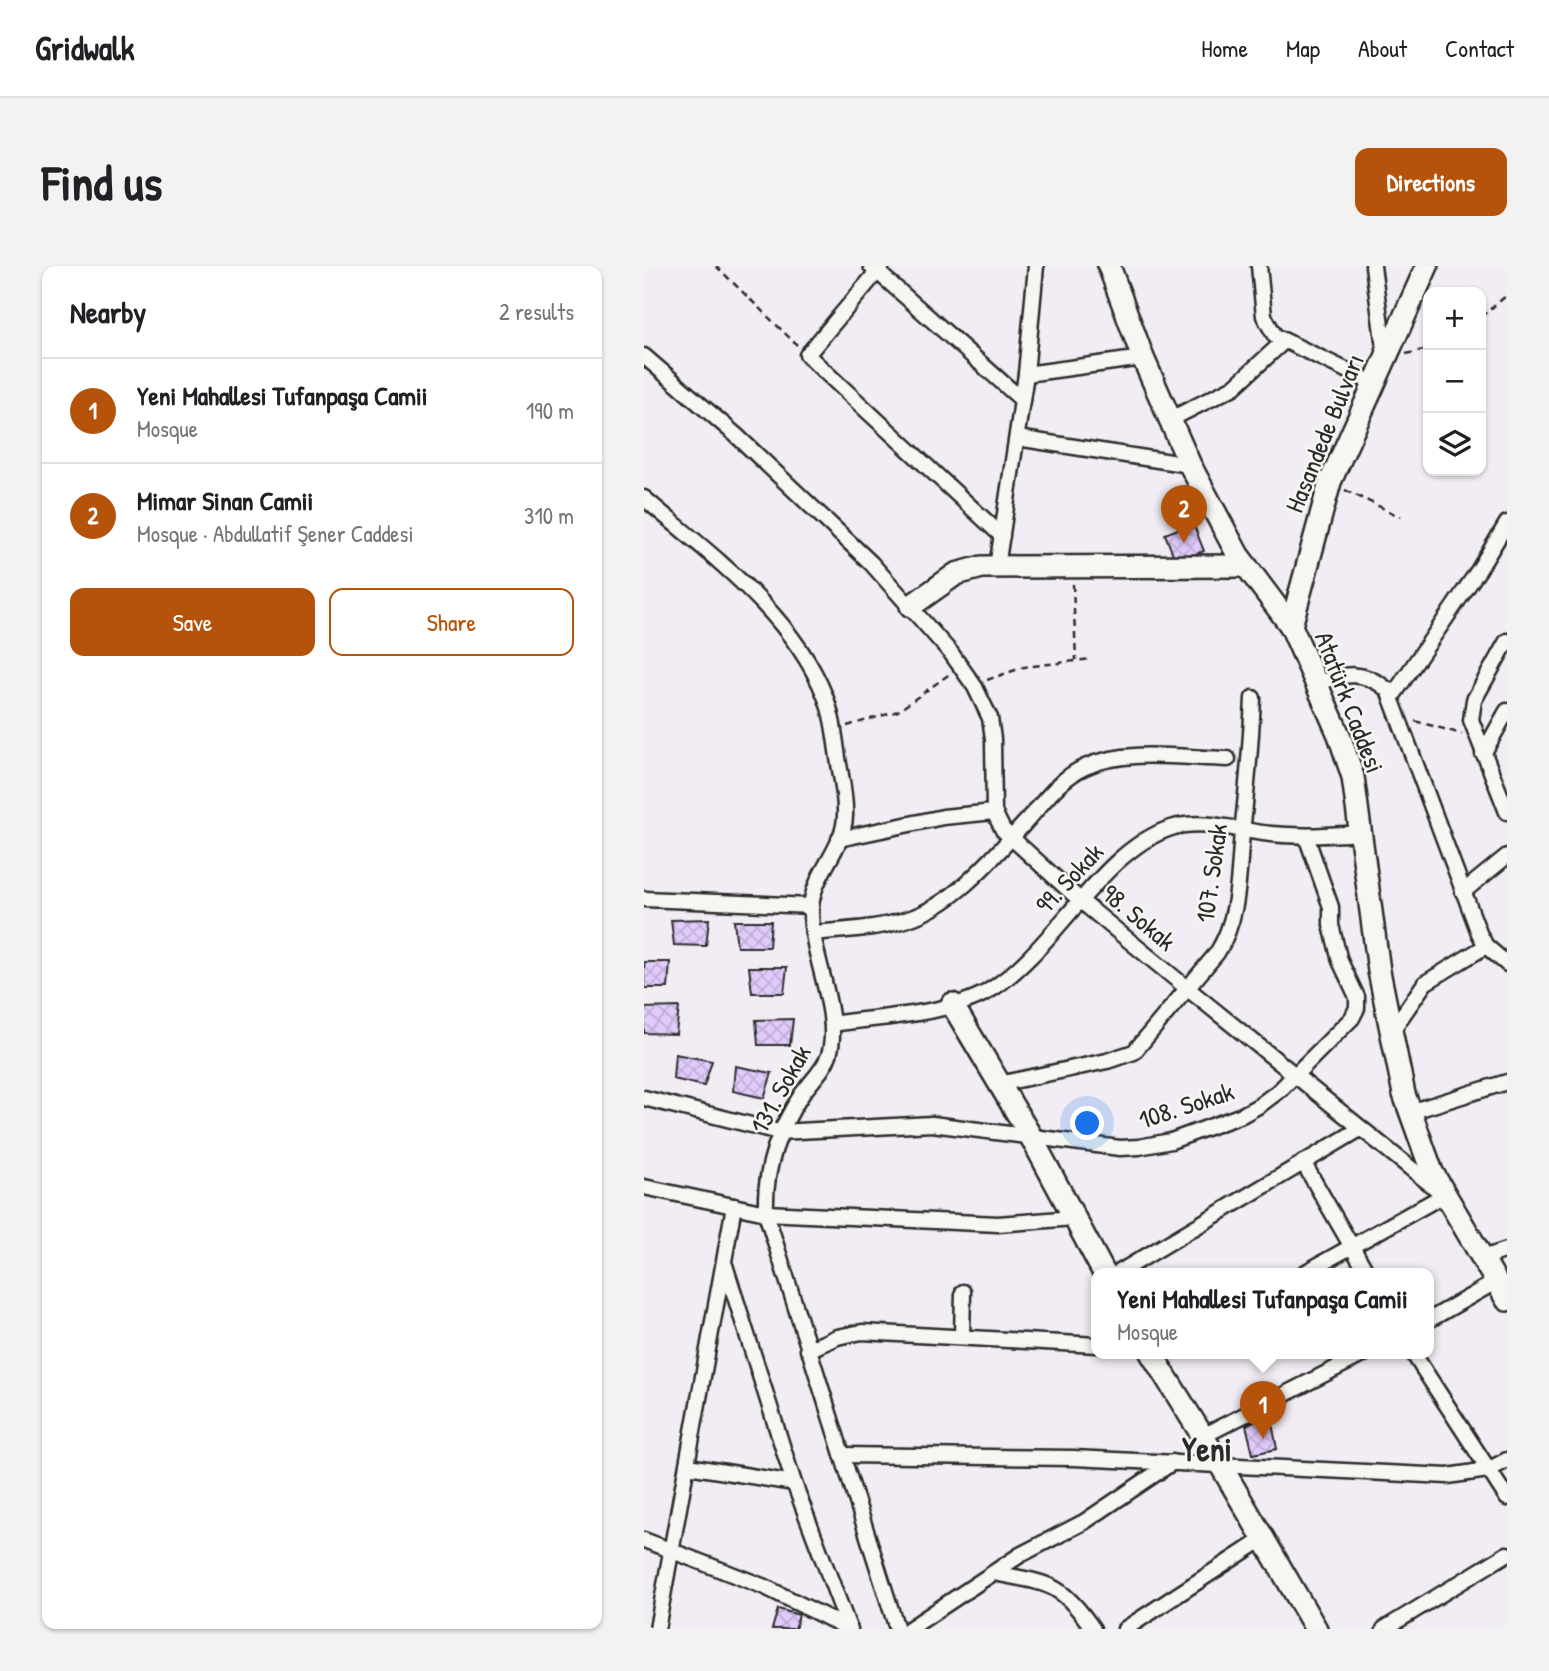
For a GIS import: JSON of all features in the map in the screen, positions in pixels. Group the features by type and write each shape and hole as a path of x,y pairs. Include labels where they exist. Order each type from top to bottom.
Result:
{"street":[{"path":"997,567 1026,374 1036,266"},
{"name":"Atatürk Caddesi","path":"1110,266 1143,358 1190,465 1220,525 1291,626 1348,760 1361,833 1377,957 1410,1112 1444,1195 1502,1290"},
{"path":"1259,266 1264,316 1275,336 1373,383"},
{"path":"1373,266 1385,356"},
{"name":"Hasandede Bulvarı","path":"1291,626 1330,482 1427,266"},
{"path":"1002,536 807,355 877,268 1022,400"},
{"path":"1169,420 1234,387 1283,342"},
{"path":"644,356 737,436 871,563 911,606 960,666 975,687 992,729 994,812 943,817 839,839"},
{"path":"1026,374 1143,358"},
{"path":"1017,439 1190,465"},
{"name":"131. Sokak","path":"644,498 741,584 786,633 816,677 830,710 845,801 844,829 820,874 811,906 813,933 832,1024 829,1056 779,1132 767,1181 766,1213 897,1629"},
{"path":"1392,697 1472,580 1507,523"},
{"path":"911,606 956,575 997,567 1246,565"},
{"path":"1507,641 1474,701 1471,720 1507,812"},
{"path":"1317,684 1340,675 1355,674 1382,686 1392,697 1463,892 1486,946 1507,964"},
{"name":"107. Sokak","path":"999,1084 1107,1062 1133,1052 1188,989 1227,937 1235,905 1251,764 1253,698"},
{"path":"1483,754 1507,711"},
{"path":"813,933 878,927 923,913 970,878 1011,838 1055,788 1085,767 1136,757 1228,759"},
{"name":"98. Sokak","path":"994,812 1011,838 1082,902 1444,1195"},
{"name":"99. Sokak","path":"832,1024 952,1004 976,997 1004,979 1082,902 1125,854 1153,836 1172,828 1202,824 1242,831 1306,836 1361,833"},
{"name":"108. Sokak","path":"644,1098 779,1132 932,1124 1119,1148 1171,1141 1242,1115 1280,1090 1352,1018 1357,1008 1357,997 1340,961 1331,925 1331,907 1306,836"},
{"path":"1463,892 1507,856"},
{"path":"644,899 811,906"},
{"path":"1391,1032 1425,983 1486,946"},
{"path":"952,1004 1030,1135 1101,1268"},
{"path":"1410,1112 1507,1082"},
{"path":"1126,1268 1360,1129"},
{"path":"1303,1162 1364,1268"},
{"path":"644,1187 766,1213 998,1224 1073,1218"},
{"path":"1312,1268 1444,1195"},
{"path":"657,1629 674,1550 734,1206"},
{"path":"1483,1258 1507,1250"},
{"path":"724,1264 794,1483 850,1629"},
{"path":"1434,1318 1502,1290"},
{"path":"962,1336 963,1292"},
{"path":"808,1350 837,1337 862,1332 1091,1345"},
{"path":"1160,1359 1316,1629"},
{"path":"1203,1436 1354,1359"},
{"path":"1417,1359 1507,1498"},
{"path":"842,1455 1173,1462 1448,1476 1488,1470 1507,1460"},
{"path":"909,1629 1032,1548 1084,1522 1173,1462"},
{"path":"688,1466 794,1483"},
{"path":"1125,1629 1263,1539"},
{"path":"644,1540 765,1587 850,1629"},
{"path":"1384,1629 1507,1554"},
{"path":"994,1573 1042,1583 1066,1594 1093,1629"},
{"path":"927,1618 940,1629"}],"path":[{"path":"716,266 807,355"},
{"path":"1486,313 1507,295"},
{"path":"1330,482 1401,517"},
{"path":"1072,566 1076,660"},
{"path":"975,687 1000,674 1024,667 1092,659"},
{"path":"833,729 869,722 898,711 960,666"},
{"path":"1399,717 1476,737"}],"building":[{"path":"1193,523 1204,551 1176,562 1165,534"},
{"path":"709,919 706,946 674,945 671,920"},
{"path":"734,921 771,921 769,947 737,947"},
{"path":"644,962 670,962 668,988 644,988"},
{"path":"749,967 787,967 784,993 752,993"},
{"path":"679,1007 676,1034 644,1033 644,1008"},
{"path":"793,1019 790,1045 758,1045 756,1020"},
{"path":"675,1054 712,1061 704,1086 673,1079"},
{"path":"735,1066 772,1073 764,1098 733,1091"},
{"path":"1270,1413 1277,1449 1253,1454 1246,1425"},
{"path":"778,1609 799,1615 795,1629 772,1629"}],"place":[{"name":"Mimar Sinan Camii","path":"1184,543"},
{"name":"Yeni Mahallesi Tufanpaşa Camii","path":"1263,1439"}],"district":[{"name":"Yeni","path":"1207,1449"}]}
